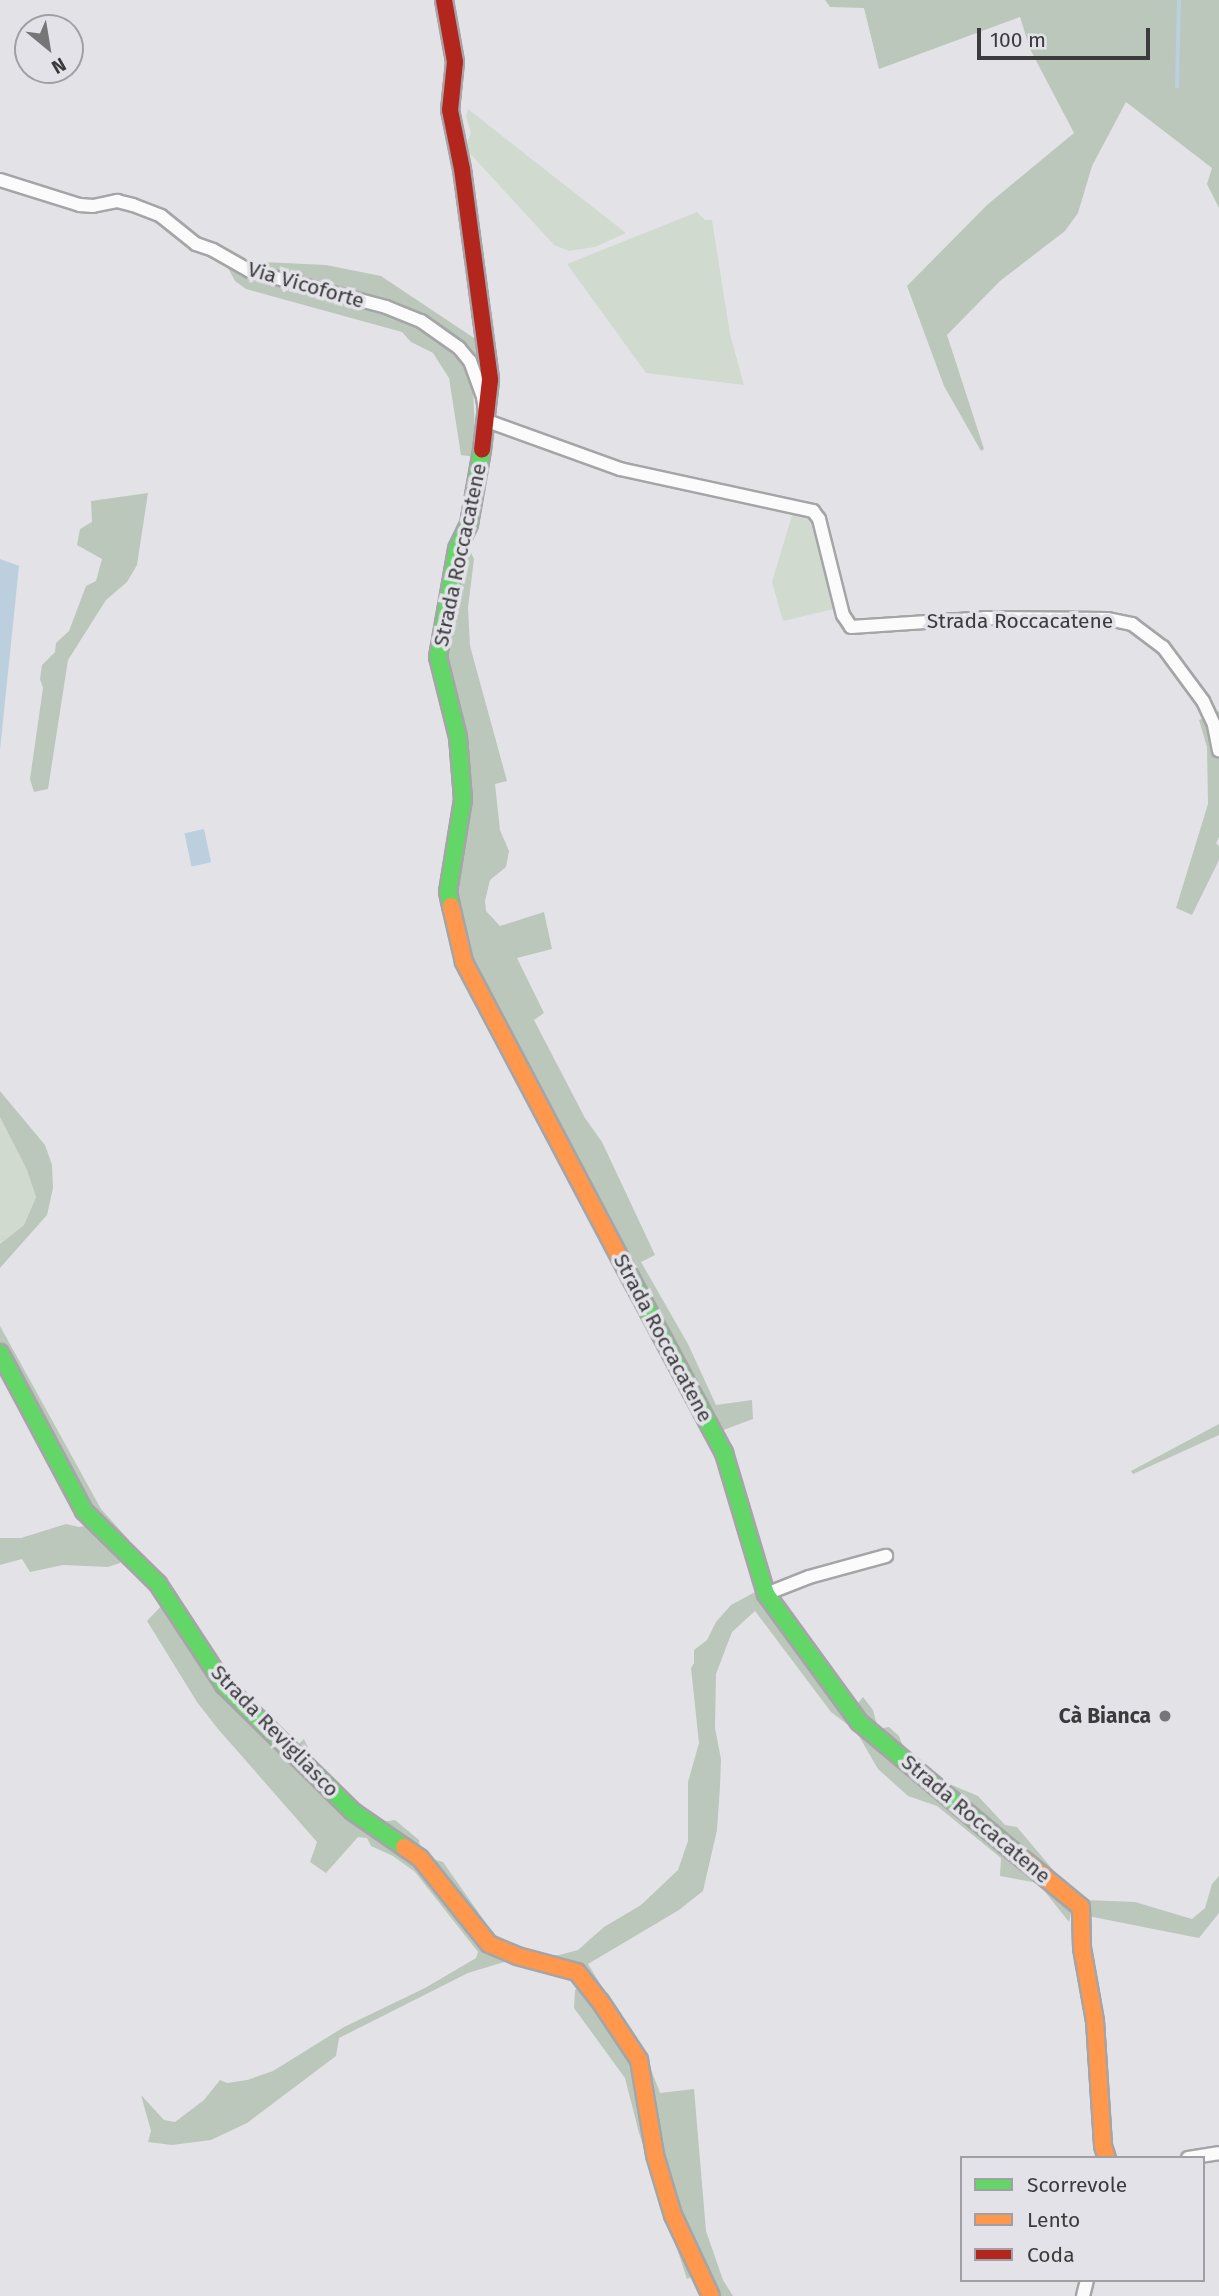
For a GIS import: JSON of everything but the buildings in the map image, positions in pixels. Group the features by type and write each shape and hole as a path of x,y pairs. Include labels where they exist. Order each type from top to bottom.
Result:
{"street":[{"name":"Strada Roccacatene","path":"445,1 455,62 450,110 462,169 487,342 489,380 487,421 469,524 457,549 438,657 458,737 463,799 448,892 464,962 724,1453 766,1594 859,1722 1081,1907 1082,1948 1096,2021 1103,2146 1106,2156"},
{"name":"Via Vicoforte","path":"0,180 80,205 93,206 117,201 133,205 161,216 196,244 214,250 250,271 386,307 421,321 459,348 470,361 483,397 487,421"},
{"name":"Strada Roccacatene","path":"487,421 620,469 813,511 819,519 844,615 851,627 935,620 1022,618 1108,619 1132,624 1154,639 1203,701 1219,751"},
{"name":"Strada Revigliasco","path":"0,1353 84,1511 158,1584 224,1685 352,1811 419,1858 489,1944 517,1956 577,1972 639,2060 655,2155 673,2215 711,2296"},
{"path":"766,1594 808,1577 886,1556"},
{"path":"1200,2156 1219,2153"}],"shaded area":[{"path":"468,109 626,233 595,247 569,251 554,245 465,148 471,133 466,116"},
{"path":"697,212 705,220 712,220 730,334 744,385 646,373 567,264"},
{"path":"793,512 812,517 838,608 783,621 772,582"},
{"path":"0,1117 27,1170 36,1197 24,1225 0,1244"}],"green space":[{"path":"825,0 1219,0 1219,208 1207,184 1212,168 1126,102 1092,166 1078,213 1065,231 1000,281 947,335 984,449 981,451 944,386 907,286 987,205 1074,133 1030,49 1020,17 879,69 864,8 830,7"},
{"path":"263,262 326,265 381,276 477,340 483,387 478,365 465,347 449,335 256,268"},
{"path":"228,268 415,324 440,341 463,365 473,388 476,457 461,455 449,378 433,353 411,342 402,332 246,289 235,281"},
{"path":"148,493 137,565 127,582 106,600 68,660 48,789 34,792 30,779 43,688 40,679 42,665 55,652 56,643 69,631 86,586 96,581 102,559 77,545 80,529 92,522 91,501"},
{"path":"465,540 474,559 468,608 470,646 507,781 495,784 500,830 509,851 506,867 490,880 485,901 486,911 500,926 544,912 552,949 517,958 544,1013 534,1020 585,1118 602,1142 655,1255 641,1262 688,1344 716,1405 752,1400 753,1419 718,1432 482,982 470,951 455,885 465,829 441,658"},
{"path":"1219,711 1219,837 1216,843 1219,846 1219,860 1192,915 1176,908 1208,804 1207,747 1199,720"},
{"path":"0,1091 45,1145 52,1165 53,1188 47,1215 0,1268 0,1244 24,1225 36,1197 27,1170 0,1117"},
{"path":"0,1326 101,1509 129,1540 126,1544 88,1510 0,1347"},
{"path":"1219,1424 1219,1435 1133,1474 1131,1471"},
{"path":"66,1524 79,1527 91,1525 125,1556 120,1563 108,1567 63,1565 30,1572 22,1559 0,1565 0,1538 21,1538"},
{"path":"770,1584 858,1703 863,1697 873,1710 878,1729 889,1727 899,1736 907,1757 928,1775 978,1796 1005,1825 1017,1827 1075,1896 1069,1922 1038,1883 1000,1876 1001,1858 937,1806 908,1796 878,1769 856,1731 831,1712 755,1611 732,1632 716,1674 715,1728 721,1759 720,1787 717,1830 703,1891 679,1910 588,1964 649,2064 660,2093 694,2089 706,2231 723,2280 733,2296 700,2296 691,2277 687,2279 639,2133 625,2078 574,2008 575,1990 581,1986 575,1974 514,1959 468,1973 339,2038 336,2056 247,2123 211,2140 172,2145 148,2142 151,2131 141,2095 164,2120 175,2122 204,2100 220,2080 227,2083 247,2080 273,2071 344,2027 425,1988 476,1958 478,1952 415,1872 393,1856 371,1846 367,1838 358,1837 326,1873 310,1862 317,1842 197,1702 147,1621 164,1603 288,1754 304,1739 317,1767 382,1822 395,1820 419,1840 420,1848 432,1859 443,1862 495,1936 511,1948 543,1955 559,1955 578,1950 604,1927 641,1905 678,1870 688,1841 688,1782 699,1743 691,1668 694,1663 694,1650 707,1640 716,1622 731,1605"},
{"path":"1219,1876 1219,1913 1199,1938 1088,1916 1086,1900 1135,1902 1192,1919 1205,1908 1212,1884"}],"water":[{"path":"0,559 19,566 0,750"},
{"path":"204,829 211,862 192,866 184,833"}],"waterway":[{"path":"1177,87 1179,0"}],"traffic: fast":[{"path":"451,906 448,892 463,799 458,737 438,657 457,549 469,524 482,450"},
{"path":"629,1275 724,1453 766,1594 859,1722 1013,1851"},
{"path":"0,1353 84,1511 158,1584 224,1685 352,1811 404,1847"}],"traffic: slow":[{"path":"451,906 464,962 629,1275"},
{"path":"404,1847 420,1858 489,1944 517,1956 577,1972 600,2001 639,2060 655,2155 673,2215 711,2296"},
{"path":"1013,1851 1081,1907 1082,1948 1095,2021 1103,2146 1106,2156"}],"traffic: jam":[{"path":"444,0 455,62 450,110 462,169 490,380 482,450"}],"place":[{"name":"Cà Bianca","path":"1165,1716"}]}
